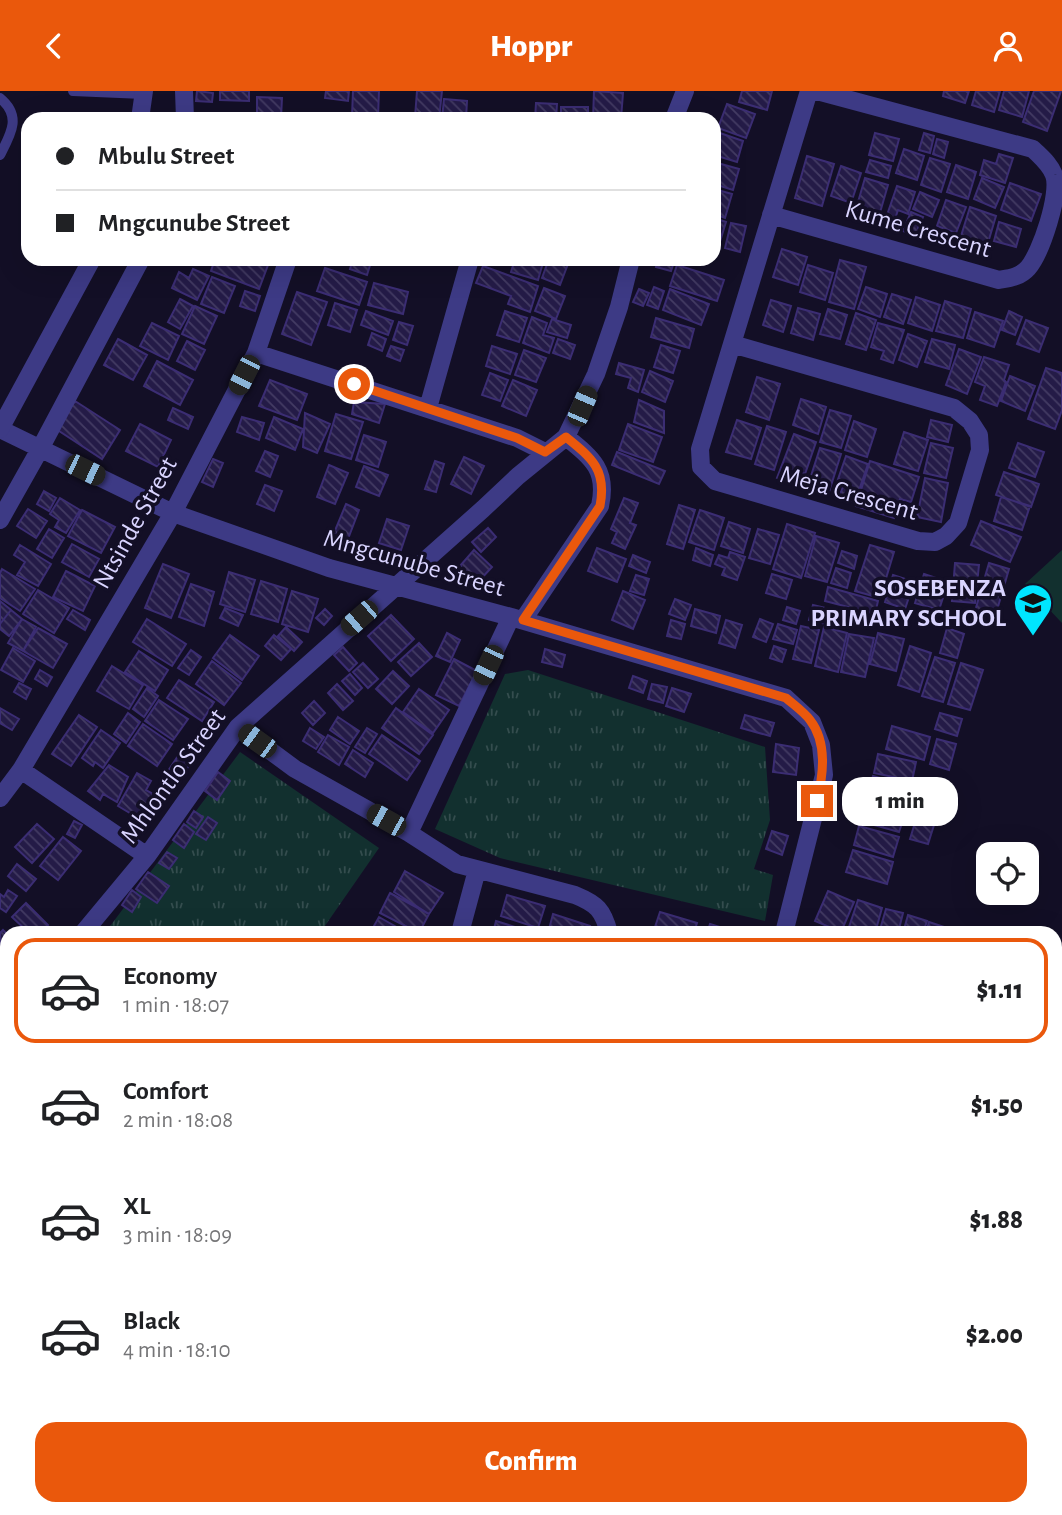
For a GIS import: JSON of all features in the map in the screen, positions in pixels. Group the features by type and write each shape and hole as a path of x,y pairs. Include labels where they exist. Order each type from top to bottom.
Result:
{"street":[{"path":"184,91 185,112"},
{"path":"677,112 685,91"},
{"path":"732,344 808,91"},
{"name":"Kume Crescent","path":"771,215 999,280 1014,278 1027,269 1037,255 1055,194 1055,176 1048,163 1033,149 817,91"},
{"path":"141,112 143,92"},
{"path":"0,429 88,266"},
{"path":"0,520 137,266"},
{"name":"Ntsinde Street","path":"0,798 21,770 173,513 256,352 286,266"},
{"path":"428,408 468,266"},
{"path":"409,833 517,619 600,506 603,494 600,473 591,457 566,437 596,374 619,307 629,266"},
{"name":"Meja Crescent","path":"732,344 954,408 970,421 979,435 980,450 958,523 946,536 934,543 918,541 715,481 701,467 700,449 732,344"},
{"path":"256,352 517,438 545,452"},
{"name":"Mngcunube Street","path":"0,429 173,513 329,568 517,619 786,698 812,722 821,745 824,775 786,926"},
{"name":"Mhlontlo Street","path":"89,926 146,856 237,727 545,452 566,437"},
{"path":"237,727 295,769 409,833 457,864 576,895 594,903 605,917 607,926"},
{"path":"21,770 146,856"},
{"path":"462,926 477,870"}],"lane":[{"path":"73,91 143,92"},
{"path":"0,98 8,105 13,118 12,133 0,155"}],"green space":[{"path":"1062,550 1062,623 1025,584"},
{"path":"528,670 765,747 770,820 754,869 773,875 765,921 500,858 435,829 505,674"},
{"path":"240,752 379,848 325,926 110,926"}],"building":[{"path":"197,91 213,93 212,102 196,101"},
{"path":"220,91 249,91 249,101 220,100"},
{"path":"326,91 349,91 348,101 325,98"},
{"path":"353,91 379,91 378,112 352,112"},
{"path":"417,91 442,91 440,112 415,112"},
{"path":"594,91 623,93 622,112 593,112"},
{"path":"742,91 772,91 767,110 739,102"},
{"path":"944,91 969,91 965,103 943,96"},
{"path":"976,91 1000,91 994,112 972,105"},
{"path":"1004,91 1029,91 1022,117 999,110"},
{"path":"1034,91 1061,91 1047,131 1023,122"},
{"path":"257,97 282,98 281,112 257,112"},
{"path":"444,99 467,101 466,112 443,112"},
{"path":"536,103 557,104 556,112 535,112"},
{"path":"727,104 755,114 746,138 721,129 721,120"},
{"path":"561,107 588,107 588,112 561,112"},
{"path":"721,133 743,141 737,162 721,157"},
{"path":"875,133 899,139 893,161 869,155"},
{"path":"924,133 934,136 930,153 919,150"},
{"path":"937,139 948,142 944,158 933,154"},
{"path":"904,149 924,156 917,180 896,173"},
{"path":"999,154 1013,158 1005,183 980,175 984,160 996,164"},
{"path":"807,156 834,164 822,206 795,198"},
{"path":"930,158 950,164 941,192 921,185"},
{"path":"870,160 891,166 888,178 866,172"},
{"path":"721,164 739,169 733,190 721,186"},
{"path":"956,165 976,172 968,199 947,192"},
{"path":"841,166 861,173 851,203 831,196"},
{"path":"865,178 888,185 879,216 856,209"},
{"path":"982,178 1004,187 995,208 974,199"},
{"path":"1010,183 1041,194 1031,221 1001,210"},
{"path":"897,186 915,192 908,214 898,210 894,222 886,218"},
{"path":"721,191 732,194 725,218 721,217"},
{"path":"920,192 939,200 932,217 913,209"},
{"path":"946,200 966,207 956,233 937,226"},
{"path":"970,207 996,216 987,246 976,243 973,253 957,249"},
{"path":"911,212 923,217 918,228 925,231 922,239 903,231"},
{"path":"721,220 726,222 721,238"},
{"path":"999,222 1021,229 1016,247 994,241"},
{"path":"731,223 746,226 740,252 725,248"},
{"path":"782,249 807,257 798,285 773,277"},
{"path":"840,260 866,267 854,309 829,302"},
{"path":"808,265 833,273 825,300 800,292"},
{"path":"213,266 268,266 259,289 211,271"},
{"path":"351,266 370,266 367,275 350,269"},
{"path":"483,266 538,286 530,312 508,304 511,296 476,283"},
{"path":"513,266 542,266 538,280 511,272"},
{"path":"546,266 567,266 560,285 542,278"},
{"path":"656,266 673,266 671,271"},
{"path":"677,266 724,280 717,301 670,286"},
{"path":"325,268 367,282 359,305 317,291"},
{"path":"193,269 209,276 197,300 172,288 179,272 189,278"},
{"path":"212,277 235,286 224,313 201,304"},
{"path":"374,283 408,292 403,314 368,305"},
{"path":"654,287 664,291 658,309 647,305"},
{"path":"866,287 887,294 880,317 858,309"},
{"path":"544,288 565,296 556,319 535,311"},
{"path":"639,289 649,293 643,306 633,302"},
{"path":"670,289 709,304 701,325 663,310"},
{"path":"245,291 260,296 255,311 240,306"},
{"path":"297,292 327,302 311,345 282,334"},
{"path":"892,294 911,300 903,324 884,317"},
{"path":"916,297 940,305 932,331 908,323"},
{"path":"180,299 193,306 180,329 168,322"},
{"path":"771,300 791,306 783,332 763,325"},
{"path":"945,301 971,309 963,338 936,331"},
{"path":"335,303 357,310 350,332 328,325"},
{"path":"195,306 217,316 204,344 182,334"},
{"path":"798,308 820,314 813,340 791,333"},
{"path":"828,309 847,315 840,339 820,334"},
{"path":"366,311 393,321 388,335 361,325"},
{"path":"505,311 527,318 519,342 497,335"},
{"path":"1009,311 1022,317 1015,335 1002,330"},
{"path":"975,312 1003,321 994,347 967,338"},
{"path":"856,313 876,320 866,350 846,344"},
{"path":"532,317 547,323 543,335 554,338 549,353 523,343"},
{"path":"656,318 694,329 689,348 651,337"},
{"path":"552,319 571,325 567,338 547,332"},
{"path":"1026,320 1048,328 1039,352 1017,344"},
{"path":"399,322 413,326 407,345 393,340"},
{"path":"152,323 179,336 168,360 140,346"},
{"path":"878,323 904,330 893,363 881,359 884,351 871,347"},
{"path":"372,333 386,339 382,351 368,345"},
{"path":"908,334 927,341 917,367 899,360"},
{"path":"118,339 147,355 133,380 104,365"},
{"path":"558,339 575,345 570,359 553,353"},
{"path":"932,339 955,345 949,369 925,362"},
{"path":"187,341 205,350 195,370 177,361"},
{"path":"661,345 680,351 673,373 654,367"},
{"path":"391,346 404,350 400,361 387,356"},
{"path":"492,346 517,354 510,374 486,366"},
{"path":"959,349 981,357 967,394 946,385"},
{"path":"524,350 546,358 536,382 515,375"},
{"path":"984,357 1009,365 997,406 980,400 985,386 975,382"},
{"path":"157,361 193,380 180,405 144,386"},
{"path":"619,363 644,370 638,392 628,388 631,378 616,374"},
{"path":"1046,368 1062,373 1062,410 1055,429 1028,419"},
{"path":"650,371 673,381 665,402 642,392"},
{"path":"490,373 508,380 500,401 482,395"},
{"path":"1010,376 1035,386 1025,411 1001,401"},
{"path":"757,377 780,384 769,420 746,412"},
{"path":"270,380 307,394 297,420 259,406"},
{"path":"513,380 537,390 526,416 502,406"},
{"path":"801,399 826,407 818,434 793,425"},
{"path":"639,400 664,411 664,433 634,422"},
{"path":"75,401 120,430 102,459 56,429"},
{"path":"354,402 385,404 379,423 352,414"},
{"path":"173,408 193,417 188,429 168,420"},
{"path":"830,410 851,416 841,448 820,442"},
{"path":"305,413 330,424 317,453 303,447"},
{"path":"336,414 363,422 351,459 325,451"},
{"path":"242,417 264,423 259,440 237,432"},
{"path":"274,417 303,429 295,450 266,438"},
{"path":"737,420 761,428 751,459 726,452"},
{"path":"931,420 952,425 948,442 927,437"},
{"path":"854,421 876,429 867,457 845,450"},
{"path":"140,424 171,440 158,467 126,451"},
{"path":"628,424 662,437 653,462 619,450"},
{"path":"767,426 786,432 774,470 755,464"},
{"path":"904,432 928,440 918,471 894,464"},
{"path":"794,434 816,442 805,474 796,471 792,483 777,478"},
{"path":"364,435 386,442 378,467 356,460"},
{"path":"931,443 953,448 946,478 924,473"},
{"path":"1018,443 1044,452 1035,477 1009,468"},
{"path":"820,448 841,454 829,492 808,485"},
{"path":"265,451 278,456 270,477 256,471"},
{"path":"617,452 665,471 659,484 612,465"},
{"path":"846,456 868,464 855,502 839,496 843,487 836,485"},
{"path":"464,457 484,466 471,494 451,484"},
{"path":"213,459 223,463 213,487 202,482"},
{"path":"435,461 444,464 436,492 425,489"},
{"path":"870,461 919,477 911,502 900,499 894,518 856,506"},
{"path":"329,465 348,473 335,504 317,497"},
{"path":"364,466 388,475 379,496 356,487"},
{"path":"1004,472 1039,484 1031,507 996,495"},
{"path":"925,478 948,483 941,522 917,517"},
{"path":"265,485 282,491 274,511 257,504"},
{"path":"44,491 56,498 49,511 37,504"},
{"path":"1001,497 1030,506 1022,530 994,521"},
{"path":"60,498 80,510 66,533 55,527 59,520 50,514"},
{"path":"624,498 638,503 630,523 636,525 625,549 612,543 617,532 611,529"},
{"path":"346,504 359,510 348,539 334,533"},
{"path":"679,505 695,510 683,549 667,544"},
{"path":"28,509 47,521 36,538 17,526"},
{"path":"82,510 115,527 101,553 68,536"},
{"path":"700,510 724,518 714,550 689,542"},
{"path":"387,519 409,526 401,550 379,543"},
{"path":"981,521 1021,537 1010,562 971,545"},
{"path":"729,522 750,529 743,553 721,546"},
{"path":"787,524 815,533 801,578 773,569"},
{"path":"488,528 496,537 481,552 472,542"},
{"path":"49,529 64,538 52,558 37,549"},
{"path":"758,529 779,535 770,564 749,558"},
{"path":"816,536 839,543 827,582 805,576"},
{"path":"72,544 99,559 89,577 62,562"},
{"path":"20,545 51,564 38,586 17,575 25,562 14,555"},
{"path":"870,545 894,552 880,598 855,591"},
{"path":"597,548 626,559 617,582 588,571"},
{"path":"696,548 713,555 710,566 693,560"},
{"path":"474,550 492,567 478,582 460,566"},
{"path":"842,551 857,556 854,569 838,563"},
{"path":"730,552 745,557 737,580 722,575 725,568 715,564 719,555 728,558"},
{"path":"633,555 650,562 646,573 629,566"},
{"path":"955,563 979,565 975,603 952,601"},
{"path":"989,563 1009,569 995,617 975,611"},
{"path":"163,564 189,574 171,618 145,608"},
{"path":"836,568 851,573 847,588 831,583"},
{"path":"2,569 35,589 20,611 0,598"},
{"path":"66,571 95,586 83,611 53,597"},
{"path":"229,572 255,580 245,612 220,604"},
{"path":"772,574 792,580 786,599 766,593"},
{"path":"924,574 948,582 939,610 915,603"},
{"path":"636,575 649,579 644,595 630,591"},
{"path":"893,575 914,582 905,609 885,602"},
{"path":"261,581 287,589 278,622 251,614"},
{"path":"191,584 214,592 204,626 179,617"},
{"path":"828,587 878,601 875,614 825,601"},
{"path":"38,590 69,608 54,633 23,614"},
{"path":"292,591 318,599 308,632 282,624"},
{"path":"623,591 645,600 633,629 612,620"},
{"path":"675,599 691,605 685,620 669,614"},
{"path":"0,601 11,610 0,624"},
{"path":"813,605 842,612 839,627 809,620"},
{"path":"787,607 800,611 796,624 783,620"},
{"path":"225,608 243,615 238,626 220,618"},
{"path":"325,609 332,616 324,625 316,618"},
{"path":"695,609 720,616 716,633 691,626"},
{"path":"11,610 22,619 9,636 0,629 0,624"},
{"path":"73,610 90,620 85,630 67,619"},
{"path":"391,615 414,639 391,661 368,636"},
{"path":"22,619 36,627 23,651 8,643"},
{"path":"147,619 186,644 172,666 133,642"},
{"path":"760,619 773,624 766,642 753,637"},
{"path":"671,620 685,624 681,639 667,636"},
{"path":"726,620 742,625 735,648 719,643"},
{"path":"778,624 797,630 793,644 773,639"},
{"path":"801,626 819,630 811,663 793,659"},
{"path":"286,627 302,642 294,651 278,636"},
{"path":"824,627 847,633 838,672 815,666"},
{"path":"38,628 67,644 53,668 23,651"},
{"path":"947,628 964,634 957,658 940,653"},
{"path":"447,633 460,640 450,662 436,656"},
{"path":"878,633 904,639 896,671 870,664"},
{"path":"849,634 874,638 865,677 841,672"},
{"path":"230,635 259,656 242,680 213,658"},
{"path":"274,635 291,649 281,660 265,646"},
{"path":"419,643 432,657 411,676 398,662"},
{"path":"774,646 786,650 782,662 770,658"},
{"path":"910,646 931,653 919,692 898,685"},
{"path":"343,647 357,663 349,671 334,655"},
{"path":"13,648 35,661 23,682 1,670"},
{"path":"545,649 565,655 562,667 542,662"},
{"path":"191,650 201,657 189,675 178,668"},
{"path":"139,651 168,670 155,691 125,672"},
{"path":"935,657 955,663 943,702 922,696"},
{"path":"454,659 477,671 459,706 436,695"},
{"path":"212,661 241,683 224,705 196,684"},
{"path":"363,663 378,679 368,688 353,672"},
{"path":"961,663 983,670 970,710 948,704"},
{"path":"112,666 143,685 129,709 97,691"},
{"path":"40,670 52,677 47,686 35,679"},
{"path":"393,671 409,686 392,704 376,689"},
{"path":"350,674 362,688 355,695 342,681"},
{"path":"633,676 647,681 643,693 629,688"},
{"path":"179,680 214,702 202,721 167,698"},
{"path":"19,683 31,689 26,699 14,692"},
{"path":"337,684 353,701 343,710 328,693"},
{"path":"652,684 667,687 663,703 648,699"},
{"path":"147,688 158,696 144,717 133,709"},
{"path":"672,688 691,694 684,712 666,706"},
{"path":"419,689 449,710 433,733 403,712"},
{"path":"159,700 188,719 173,740 145,721"},
{"path":"314,701 325,713 313,725 302,713"},
{"path":"0,708 19,719 12,730 0,723"},
{"path":"396,708 433,735 419,754 382,728"},
{"path":"128,713 140,722 126,743 114,734"},
{"path":"940,713 962,719 957,736 935,729"},
{"path":"79,715 97,727 71,766 52,754"},
{"path":"745,715 774,723 770,736 741,728"},
{"path":"338,717 359,731 350,744 330,730"},
{"path":"143,724 172,744 157,766 128,746"},
{"path":"892,726 930,737 924,760 886,749"},
{"path":"310,728 324,737 316,749 303,741"},
{"path":"367,728 377,734 365,753 355,747"},
{"path":"101,730 120,743 103,768 95,762 93,766 82,758"},
{"path":"328,735 349,747 339,765 318,752"},
{"path":"382,735 420,761 407,780 369,754"},
{"path":"937,739 956,744 949,770 930,764"},
{"path":"776,744 799,748 796,775 773,772"},
{"path":"353,750 373,763 365,777 345,764"},
{"path":"180,753 192,761 180,779 168,771"},
{"path":"878,754 916,762 912,781 874,773"},
{"path":"109,765 128,777 117,802 103,794 100,800 88,791"},
{"path":"218,772 230,781 217,800 205,791"},
{"path":"137,773 151,781 146,790 153,794 140,819 118,806"},
{"path":"873,776 912,787 907,807 867,795"},
{"path":"867,800 906,811 899,832 860,821"},
{"path":"194,811 203,817 196,828 187,822"},
{"path":"917,816 935,822 928,844 910,839"},
{"path":"208,817 217,823 206,840 196,834"},
{"path":"74,821 82,825 75,838 67,834"},
{"path":"37,824 54,839 32,863 15,847"},
{"path":"184,824 194,832 184,848 173,840"},
{"path":"859,826 899,837 893,857 854,845"},
{"path":"772,831 788,836 782,855 766,849"},
{"path":"63,837 81,851 58,880 40,866"},
{"path":"853,850 893,862 887,884 846,872"},
{"path":"167,852 177,858 169,869 159,863"},
{"path":"17,864 36,879 26,891 8,876"},
{"path":"405,871 443,893 429,914 394,892"},
{"path":"148,872 169,886 157,903 136,889"},
{"path":"8,890 17,896 6,912 0,908 0,894 4,897"},
{"path":"132,890 141,897 132,912 122,905"},
{"path":"828,891 854,902 844,926 827,926 815,921"},
{"path":"390,893 429,914 423,926 405,926 380,913"},
{"path":"507,895 545,906 539,926 501,916"},
{"path":"858,900 882,908 877,926 849,926"},
{"path":"26,903 48,925 22,926 12,917"},
{"path":"886,909 903,913 900,926 881,926"},
{"path":"660,912 697,923 696,926 655,926"},
{"path":"553,914 590,926 550,926"},
{"path":"908,915 927,921 925,926 905,926"},
{"path":"379,917 395,926 374,926"},
{"path":"496,921 512,926 495,926"}],"place":[{"name":"SOSEBENZA PRIMARY SCHOOL","path":"1033,637"}],"route":[{"path":"354,384 517,438 545,452 566,437 591,457 600,473 603,494 600,506 523,620 786,698 812,722 821,745 824,775 817,801"}]}
